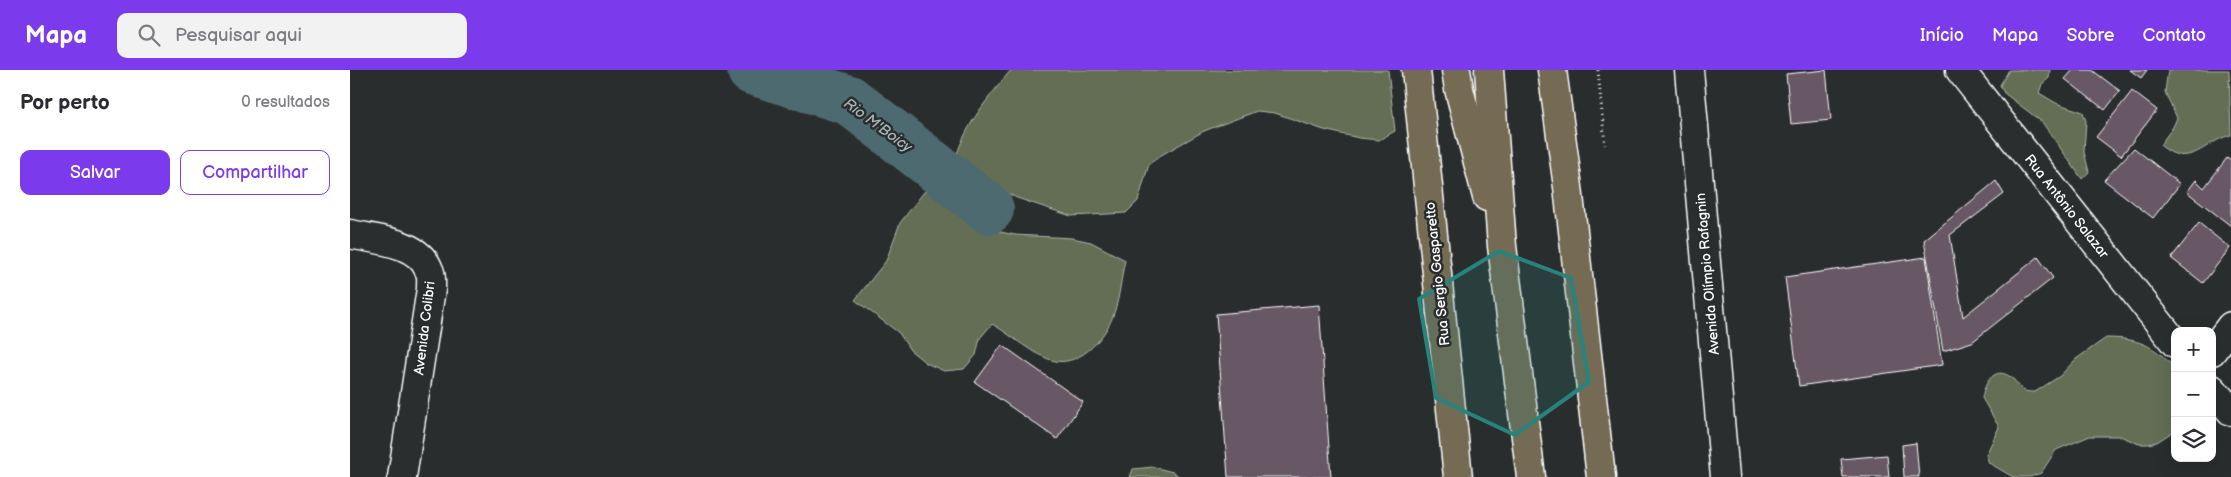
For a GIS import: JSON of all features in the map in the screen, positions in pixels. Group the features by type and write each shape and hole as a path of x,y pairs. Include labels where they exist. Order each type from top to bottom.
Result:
{"main road":[{"name":"Rua Sergio Gasparetto","path":"1416,70 1458,477"},
{"path":"1456,70 1480,175 1502,246"},
{"path":"1490,70 1502,246 1531,477"},
{"path":"1552,70 1568,187 1601,477"}],"street":[{"name":"Avenida Olímpio Rafagnin","path":"1689,70 1726,477"},
{"name":"Rua Antônio Salazar","path":"1960,70 2171,338"},
{"name":"Avenida Colibri","path":"350,234 408,247 420,255 430,270 431,289 402,477"},
{"path":"2216,346 2231,326"},
{"path":"2216,394 2231,412"}],"path":[{"path":"1598,70 1605,145"}],"highlighted area":[{"path":"1499,251 1571,278 1589,382 1515,435 1436,398 1419,299"}],"green space":[{"path":"1011,70 1388,70 1395,131 1379,140 1359,138 1324,130 1275,113 1257,111 1204,131 1149,164 1138,201 1126,213 1071,216 1017,198 984,182 968,171 956,157 972,122"},
{"path":"2009,70 2050,70 2049,78 2042,84 2039,93 2056,103 2083,112 2086,121 2084,152 2089,172 2082,179 2042,122 2004,93 2000,85"},
{"path":"2168,70 2229,70 2231,135 2221,138 2189,155 2171,152 2160,145 2177,118 2165,92"},
{"path":"943,184 961,192 981,219 996,231 1015,235 1072,238 1091,242 1125,260 1119,294 1111,322 1092,348 1074,359 1055,361 1039,355 992,324 980,338 976,355 964,369 944,371 926,363 910,350 899,333 855,300 886,261 900,223 924,192"},
{"path":"2106,338 2136,341 2145,344 2160,354 2171,364 2171,433 2157,442 2148,444 2139,444 2120,436 2090,436 2056,450 2041,473 2030,477 2013,477 1989,463 1986,455 1999,427 1982,398 1990,378 1998,373 2003,374 2011,377 2023,390 2035,392 2060,376 2076,359"},
{"path":"1153,467 1173,472 1180,477 1130,477 1133,469"}],"building":[{"path":"1826,70 1831,120 1791,124 1786,74"},
{"path":"2073,70 2092,70 2120,91 2105,110 2065,79"},
{"path":"2130,70 2147,70 2141,78"},
{"path":"2132,91 2157,110 2121,156 2096,137"},
{"path":"2134,148 2180,184 2153,218 2104,180"},
{"path":"2227,158 2231,161 2231,226 2187,192 2196,180 2204,188"},
{"path":"1996,181 2004,194 1950,235 1963,317 2038,257 2053,278 1972,342 1943,351 1924,240"},
{"path":"2199,223 2230,248 2203,283 2171,258"},
{"path":"1926,257 1942,365 1799,386 1785,277"},
{"path":"1319,305 1331,477 1228,477 1216,314"},
{"path":"1002,345 1083,402 1057,439 975,382"},
{"path":"1916,443 1919,477 1904,477 1902,445"},
{"path":"1887,455 1889,477 1843,477 1841,459"}],"waterway":[{"name":"Rio M'Boicy","path":"752,70 849,100 989,209"}]}
